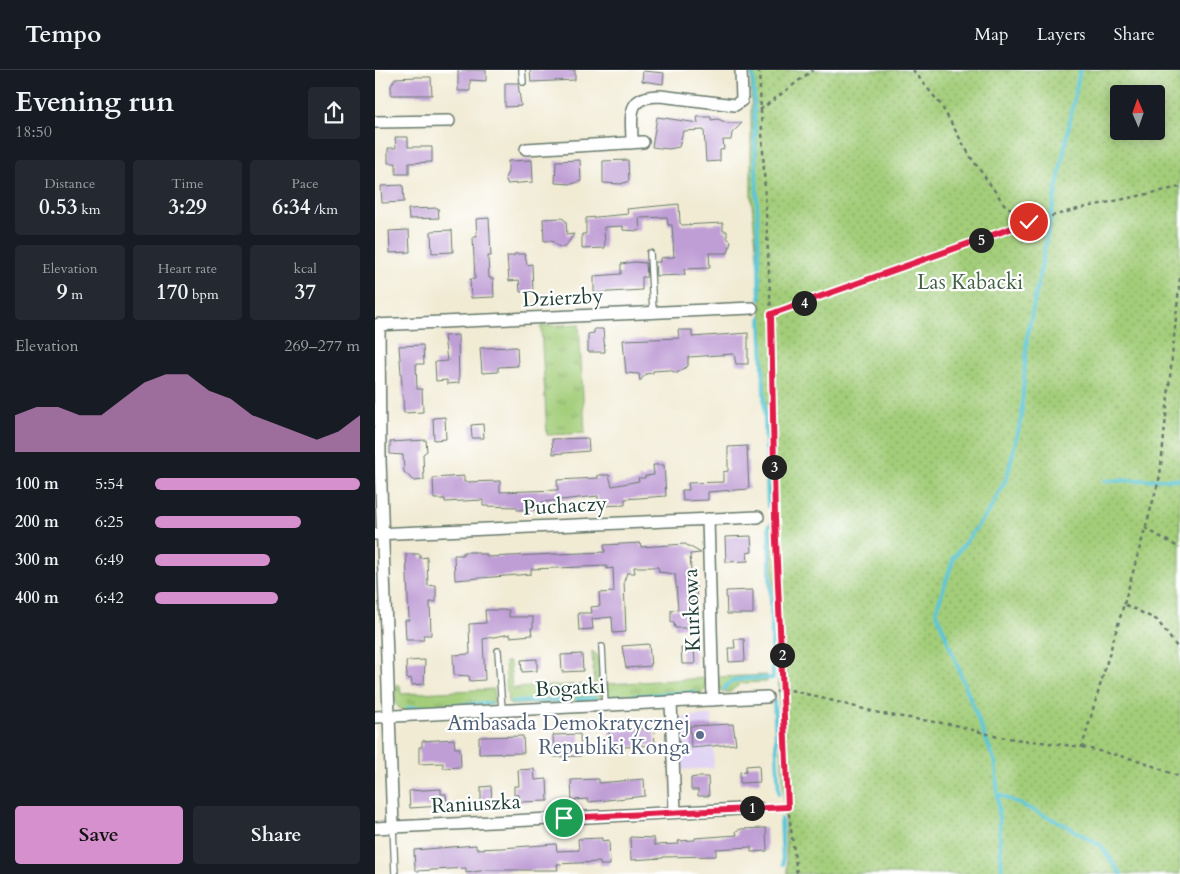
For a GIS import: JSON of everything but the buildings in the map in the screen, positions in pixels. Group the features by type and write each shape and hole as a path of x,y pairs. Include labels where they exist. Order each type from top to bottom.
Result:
{"street":[{"path":"526,149 637,143 632,109 635,103 648,96 660,96 735,105 742,100 741,70"},
{"path":"375,122 449,121"},
{"name":"Dzierzby","path":"377,324 752,308"},
{"path":"377,324 379,534 393,827"},
{"name":"Puchaczy","path":"379,534 758,517"},
{"name":"Kurkowa","path":"708,519 713,700"},
{"name":"Bogatki","path":"375,717 767,697"},
{"path":"671,702 675,812"},
{"name":"Raniuszka","path":"375,828 759,808"}],"lane":[{"path":"522,70 523,82"},
{"path":"650,253 653,312"},
{"path":"602,647 605,705"},
{"path":"499,651 502,710"},
{"path":"393,827 395,874"}],"path":[{"path":"759,70 771,314 775,518 788,807 797,874"},
{"path":"760,110 813,70"},
{"path":"913,70 941,105 970,156 1004,204 1029,222"},
{"path":"771,314 1029,222 1082,208 1180,187"},
{"path":"1082,746 1159,476 1180,278"},
{"path":"1145,528 1180,548"},
{"path":"1124,604 1157,620 1180,651"},
{"path":"783,688 883,714 955,726 999,737 1082,746 1141,761 1180,777"},
{"path":"759,808 788,807"}],"shaded area":[{"path":"712,715 714,768 681,770 679,721 681,717"}],"green space":[{"name":"Las Kabacki","path":"751,70 1180,70 1180,874 787,874 761,298 751,194"},
{"path":"579,324 585,433 547,435 541,326"},
{"path":"592,651 598,656 600,697 596,701 511,705 508,703 505,662 510,662 512,688 594,684"},
{"path":"767,675 767,682 741,683 729,693 721,692 717,677"},
{"path":"707,678 705,690 699,694 613,699 607,696 607,684"},
{"path":"396,685 400,685 401,694 494,689 494,703 490,705 404,711 398,707 395,700 394,692"}],"waterway":[{"path":"753,70 760,299"},
{"path":"1002,874 996,765 936,611 954,557 991,508 1007,477 1021,419 1027,338 1080,70"},
{"path":"761,317 767,472"},
{"path":"1104,481 1180,479"},
{"path":"767,482 768,506"},
{"path":"724,689 727,685 739,680 773,678 769,525"},
{"path":"613,697 695,692"},
{"path":"577,699 595,698"},
{"path":"512,702 562,700"},
{"path":"774,701 779,794"},
{"path":"408,708 490,703"},
{"path":"998,794 1063,824 1101,846 1121,874"},
{"path":"781,819 783,864"}],"place":[{"name":"Ambasada Demokratycznej Republiki Konga","path":"700,735"}],"route":[{"path":"564,818 788,807 775,518 771,314 1029,222"}]}
